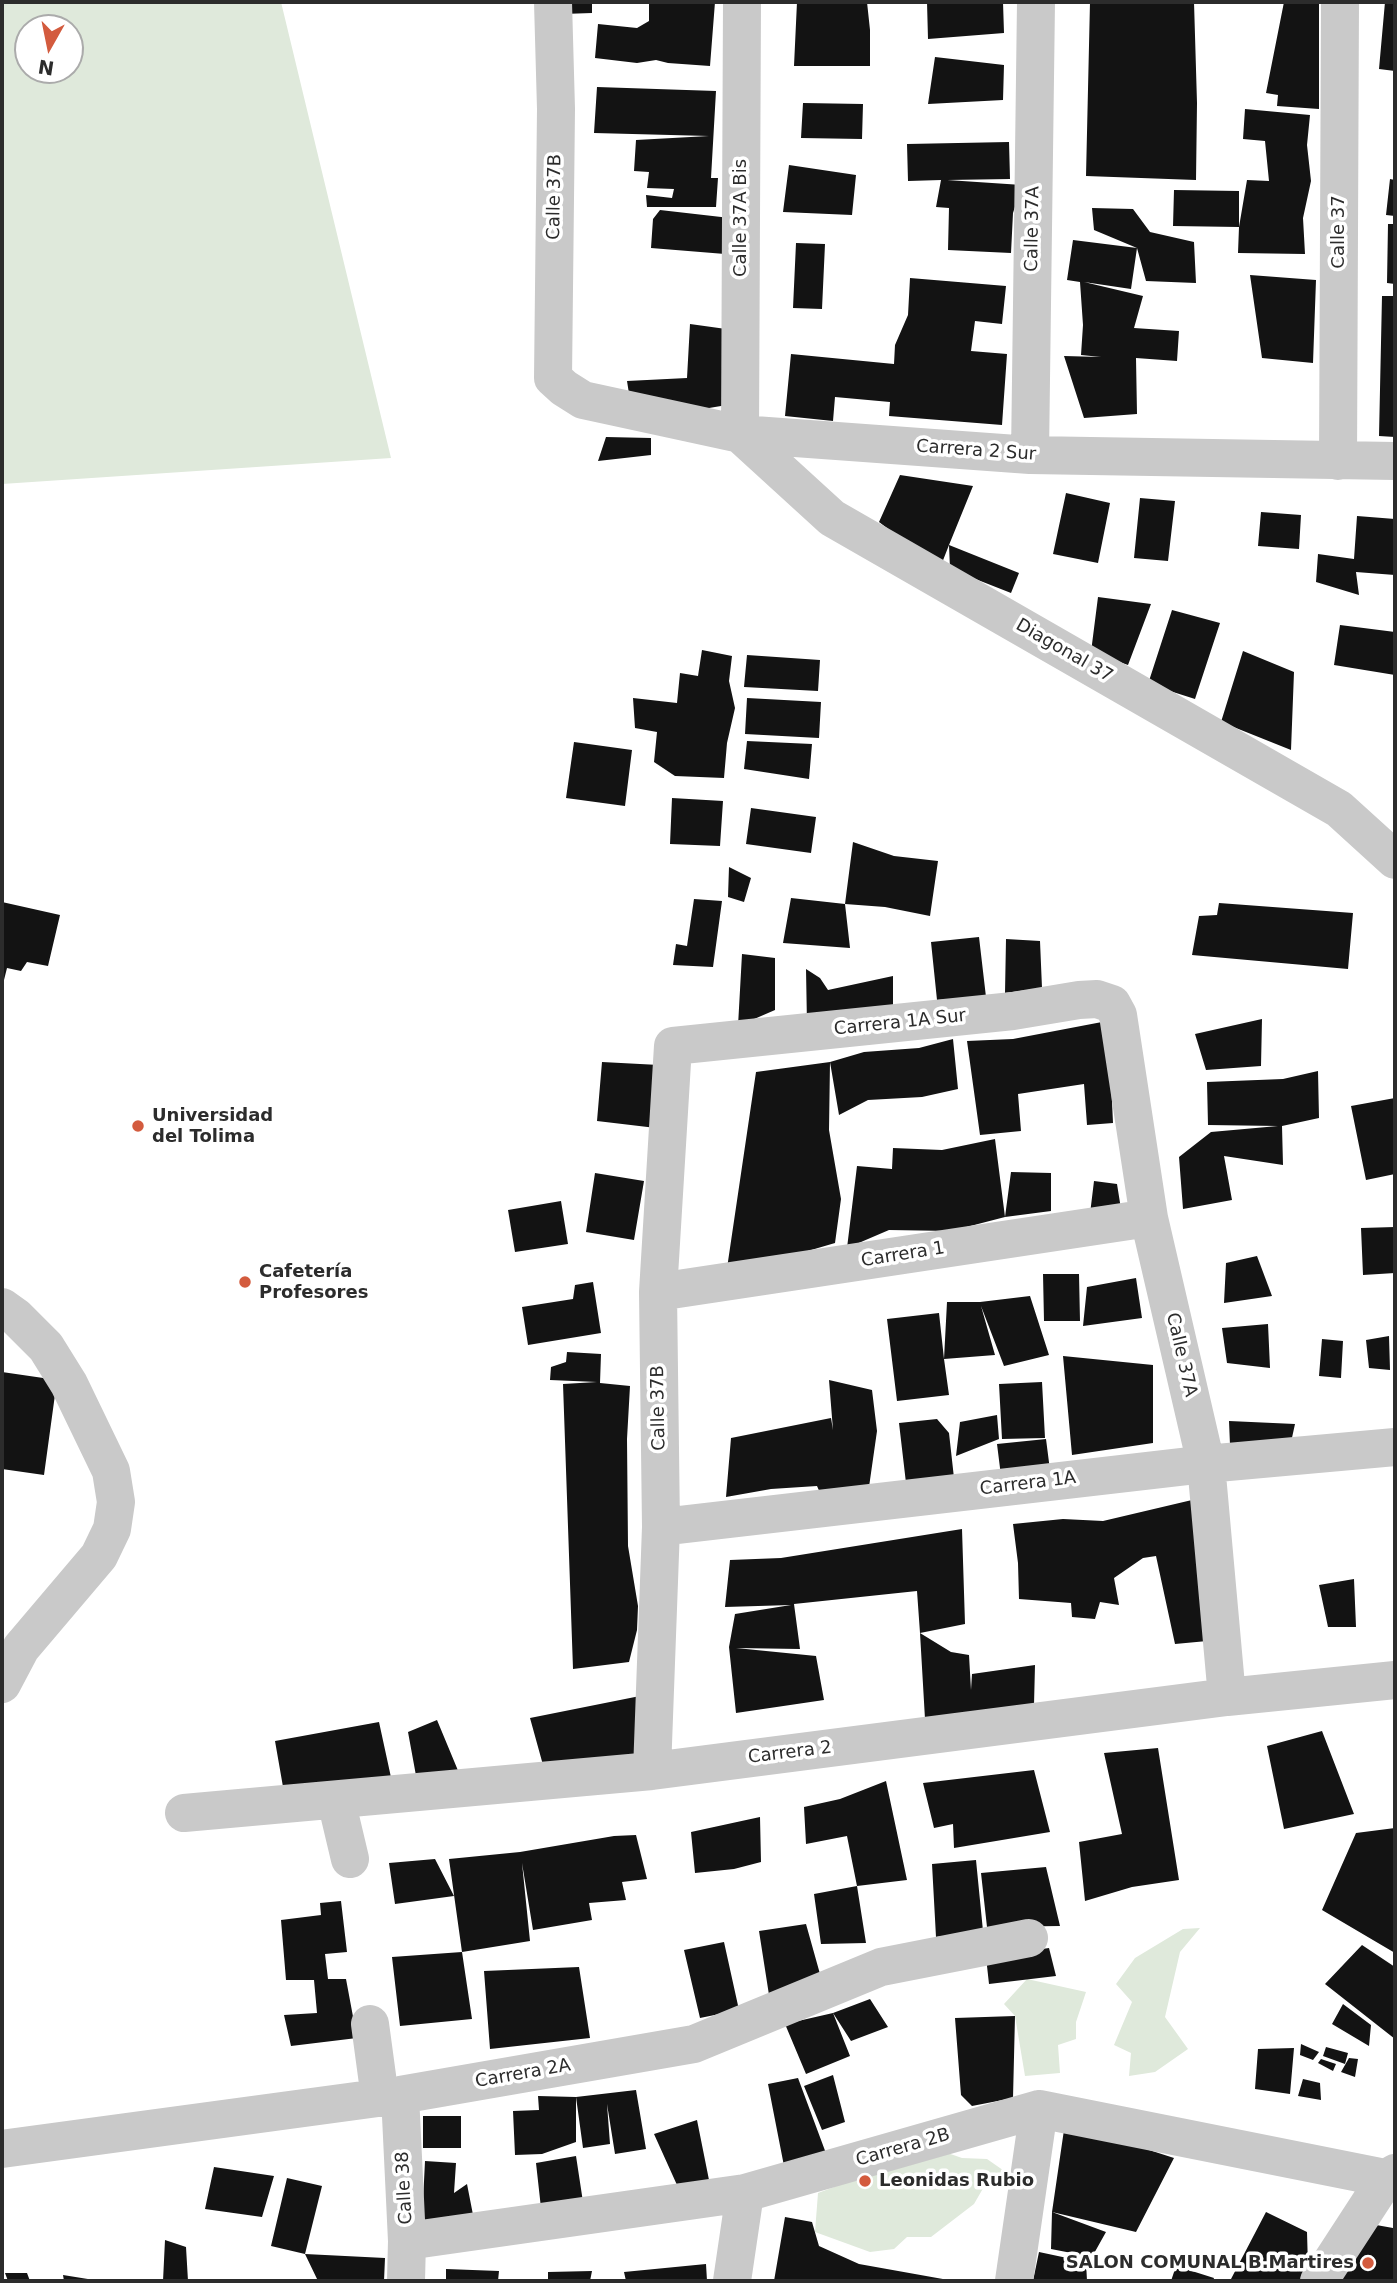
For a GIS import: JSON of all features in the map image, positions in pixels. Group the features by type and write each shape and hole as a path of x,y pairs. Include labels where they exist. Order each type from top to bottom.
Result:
{"street":[{"name":"Calle 37B","path":"553,2 556,110 553,378 564,388"},
{"name":"Calle 37A Bis","path":"740,434 742,2"},
{"name":"Calle 37A","path":"1030,455 1036,2"},
{"name":"Calle 37","path":"1338,461 1340,2"},
{"name":"Carrera 2 Sur","path":"564,388 583,400 740,434 1030,455 1395,461"},
{"name":"Diagonal 37","path":"740,434 832,518 1339,809 1395,860"},
{"name":"Carrera 1A Sur","path":"673,1046 1013,1011 1097,999 1112,1004 1118,1015"},
{"name":"Calle 37A","path":"1118,1015 1149,1219 1206,1464 1227,1696"},
{"name":"Calle 37B","path":"652,1771 661,1527 658,1292 673,1046"},
{"name":"Carrera 1","path":"658,1292 1149,1219"},
{"path":"2,1307 46,1347 69,1384 111,1471 116,1502 113,1529 99,1556 21,1648 2,1684"},
{"name":"Carrera 1A","path":"661,1527 1206,1464 1395,1447"},
{"name":"Carrera 2","path":"184,1814 652,1771 1227,1696 1395,1680"},
{"path":"336,1800 349,1859"},
{"name":"Carrera 2A","path":"2,2149 390,2096 694,2044 881,1967 1028,1938"},
{"name":"Calle 38","path":"370,2024 390,2096 407,2241 406,2281"},
{"path":"1014,2281 1039,2109"},
{"name":"Carrera 2B","path":"407,2241 745,2193 1039,2109 1392,2177"},
{"path":"1318,2281 1392,2177"},
{"path":"732,2281 745,2193"}],"green space":[{"path":"2,2 281,2 391,458 2,484"},
{"path":"1200,1928 1180,1952 1165,2017 1188,2049 1155,2072 1129,2076 1131,2053 1114,2045 1132,2002 1116,1984 1135,1958 1183,1929"},
{"path":"1027,1979 1086,1992 1076,2022 1076,2039 1058,2045 1060,2073 1025,2076 1015,2016 1004,2004"},
{"path":"936,2149 962,2158 987,2159 1010,2175 985,2185 974,2204 931,2237 907,2237 894,2249 870,2252 815,2232 818,2193"}],"building":[{"path":"562,2 592,2 592,13 563,14"},
{"path":"649,2 715,2 710,66 656,60 637,63 595,58 598,24 637,28 649,21"},
{"path":"797,2 867,2 870,66 794,66"},
{"path":"927,2 1003,2 1004,33 928,39"},
{"path":"1090,2 1194,2 1196,180 1086,176"},
{"path":"1284,2 1319,2 1319,109 1277,106 1278,95 1266,93"},
{"path":"1385,2 1395,2 1395,71 1379,69"},
{"path":"935,57 1004,65 1003,100 928,104"},
{"path":"597,87 716,91 711,178 718,178 716,207 647,207 646,195 672,198 674,189 647,188 649,172 634,171 636,140 709,136 594,133"},
{"path":"803,103 863,104 862,139 801,138"},
{"path":"1245,109 1310,115 1307,145 1311,181 1303,218 1305,254 1238,253 1239,227 1247,180 1269,181 1265,141 1243,139"},
{"path":"1009,142 1010,179 947,180 1022,185 1013,213 1011,253 948,250 949,208 936,207 941,180 908,181 907,144"},
{"path":"789,165 856,175 852,215 783,212"},
{"path":"1390,179 1395,180 1395,216 1386,215"},
{"path":"1174,190 1239,191 1239,227 1173,226"},
{"path":"1092,208 1133,209 1150,232 1194,242 1196,283 1146,281 1137,248 1094,230"},
{"path":"660,210 730,218 725,254 651,248 653,219"},
{"path":"1388,224 1395,224 1395,284 1387,283"},
{"path":"1073,240 1137,248 1131,289 1084,282 1143,296 1134,328 1179,331 1177,361 1136,358 1137,414 1084,418 1064,356 1101,357 1081,355 1083,325 1080,282 1067,280"},
{"path":"796,243 825,244 822,309 793,308"},
{"path":"1250,275 1316,280 1313,363 1262,358"},
{"path":"910,278 1006,286 1002,324 975,321 971,351 1007,354 1002,425 889,416 890,402 835,397 833,421 785,416 791,354 894,364 895,345 908,315"},
{"path":"1382,296 1395,296 1395,437 1379,436"},
{"path":"690,324 726,329 727,405 685,412 630,400 627,381 687,378"},
{"path":"606,437 651,438 651,455 598,461"},
{"path":"900,475 973,486 940,568 879,522"},
{"path":"1066,493 1110,503 1098,563 1053,554"},
{"path":"1140,498 1175,501 1168,561 1134,558"},
{"path":"1261,512 1301,515 1299,549 1258,546"},
{"path":"1357,516 1395,519 1395,575 1356,572 1359,595 1316,582 1318,554 1354,559"},
{"path":"949,545 1019,573 1011,593 950,569"},
{"path":"1098,597 1151,604 1128,665 1091,652"},
{"path":"1172,610 1220,623 1195,699 1148,684"},
{"path":"1340,625 1395,632 1395,675 1334,665"},
{"path":"702,650 732,656 729,681 735,708 727,743 724,778 675,776 654,762 657,732 635,728 633,698 677,703 680,673 698,676"},
{"path":"1243,651 1294,672 1291,750 1221,722"},
{"path":"747,655 820,660 818,691 744,687"},
{"path":"747,698 821,702 819,738 745,734"},
{"path":"747,741 812,744 809,779 744,769"},
{"path":"574,742 632,750 625,806 566,798"},
{"path":"672,798 723,801 720,846 670,844"},
{"path":"751,808 816,817 811,853 746,844"},
{"path":"853,842 894,856 938,861 930,916 885,907 845,904"},
{"path":"729,867 751,878 744,902 728,897"},
{"path":"791,898 845,904 850,948 783,943"},
{"path":"694,899 722,901 713,967 673,965 676,944 687,946"},
{"path":"2,902 60,915 48,966 27,962 21,971 7,968 3,984"},
{"path":"1219,903 1353,913 1348,969 1192,955 1199,916 1217,915"},
{"path":"979,937 986,997 937,1000 931,942"},
{"path":"1006,939 1040,941 1042,988 1005,993"},
{"path":"742,954 775,958 775,1010 738,1026"},
{"path":"806,969 820,978 828,990 893,976 893,1008 807,1025"},
{"path":"1262,1019 1261,1066 1206,1070 1195,1034"},
{"path":"1102,1022 1111,1080 1113,1123 1087,1125 1084,1084 1018,1094 1021,1131 980,1135 967,1041 1013,1039"},
{"path":"953,1039 958,1089 922,1097 868,1100 839,1115 830,1062 864,1052 919,1048"},
{"path":"602,1062 659,1065 656,1128 597,1121"},
{"path":"830,1062 829,1130 841,1199 835,1243 726,1275 756,1072"},
{"path":"1318,1071 1319,1118 1282,1126 1283,1165 1224,1156 1232,1200 1183,1209 1179,1157 1211,1132 1278,1126 1208,1125 1207,1082 1283,1079"},
{"path":"1395,1098 1395,1174 1366,1180 1351,1106"},
{"path":"995,1139 1005,1217 951,1231 889,1230 847,1248 857,1166 892,1169 893,1148 942,1150"},
{"path":"1011,1172 1051,1173 1051,1211 1005,1217"},
{"path":"595,1173 644,1181 634,1240 586,1232"},
{"path":"1094,1181 1117,1184 1121,1209 1090,1214"},
{"path":"561,1201 568,1244 515,1252 508,1210"},
{"path":"1395,1227 1395,1273 1363,1275 1361,1228"},
{"path":"1257,1256 1272,1296 1224,1303 1226,1263"},
{"path":"1043,1274 1079,1274 1080,1321 1044,1321"},
{"path":"1136,1278 1142,1318 1083,1326 1087,1287"},
{"path":"593,1282 601,1333 528,1345 522,1307 573,1299 575,1285"},
{"path":"1030,1296 1049,1355 1004,1366 981,1306 995,1355 944,1359 947,1302 980,1302"},
{"path":"939,1313 949,1395 897,1401 887,1319"},
{"path":"1268,1324 1270,1368 1227,1363 1222,1328"},
{"path":"1389,1336 1390,1370 1369,1368 1366,1340"},
{"path":"1322,1339 1343,1341 1341,1378 1319,1376"},
{"path":"567,1352 601,1354 600,1383 630,1386 627,1439 628,1546 638,1606 637,1630 629,1662 573,1669 563,1384 597,1382 550,1380 551,1367 566,1362"},
{"path":"1063,1356 1153,1365 1153,1443 1072,1455"},
{"path":"2,1372 57,1380 44,1475 2,1469"},
{"path":"829,1380 872,1390 877,1431 868,1494 825,1504 817,1486 771,1489 726,1497 731,1438 831,1418 833,1430"},
{"path":"1042,1382 1045,1438 1002,1439 999,1384"},
{"path":"997,1415 999,1439 956,1456 960,1422"},
{"path":"937,1419 949,1433 954,1478 906,1483 899,1423"},
{"path":"1229,1421 1295,1424 1288,1456 1230,1445"},
{"path":"1046,1439 1051,1478 1002,1484 997,1444"},
{"path":"1192,1500 1218,1640 1175,1644 1156,1556 1143,1558 1114,1578 1119,1605 1100,1602 1095,1619 1072,1617 1071,1603 1019,1599 1013,1524 1063,1519 1103,1521"},
{"path":"962,1529 965,1624 920,1633 917,1591 794,1604 800,1649 736,1648 816,1656 824,1700 736,1713 729,1647 735,1614 791,1605 725,1607 730,1560 781,1558"},
{"path":"1354,1579 1356,1627 1328,1627 1319,1585"},
{"path":"920,1633 951,1652 969,1655 971,1690 972,1674 1035,1665 1034,1705 925,1719"},
{"path":"640,1696 651,1762 543,1765 530,1718"},
{"path":"437,1720 464,1785 419,1792 408,1732"},
{"path":"379,1722 392,1782 286,1804 275,1741"},
{"path":"1322,1731 1354,1814 1284,1829 1267,1746"},
{"path":"1158,1748 1179,1880 1132,1887 1085,1901 1079,1842 1122,1834 1104,1753"},
{"path":"1034,1770 1050,1832 954,1848 953,1824 934,1828 923,1783"},
{"path":"886,1781 907,1880 857,1886 847,1836 806,1844 804,1807 840,1799"},
{"path":"760,1817 761,1862 734,1869 695,1873 691,1832"},
{"path":"1395,1828 1395,1953 1322,1910 1356,1833"},
{"path":"636,1835 647,1879 622,1882 626,1900 589,1903 592,1920 533,1930 522,1863 530,1941 462,1952 449,1859"},
{"path":"435,1859 454,1896 395,1904 389,1863"},
{"path":"976,1860 983,1931 936,1937 932,1864"},
{"path":"1046,1867 1060,1926 987,1927 981,1873"},
{"path":"857,1886 866,1943 821,1944 814,1894"},
{"path":"341,1901 347,1952 325,1954 328,1979 346,1979 357,2038 291,2046 284,2015 317,2013 314,1980 286,1980 281,1920 321,1915 320,1903"},
{"path":"806,1924 820,1974 769,1995 759,1931"},
{"path":"724,1942 739,2010 700,2018 684,1950"},
{"path":"1362,1945 1395,1967 1395,2039 1325,1984"},
{"path":"1049,1948 1056,1976 989,1984 986,1957"},
{"path":"462,1952 472,2019 400,2026 392,1957"},
{"path":"579,1967 590,2038 490,2049 484,1971"},
{"path":"870,1999 888,2027 851,2041 833,2013"},
{"path":"1343,2004 1371,2025 1369,2046 1332,2024"},
{"path":"833,2013 850,2056 806,2074 785,2024"},
{"path":"1015,2016 1013,2098 972,2106 961,2095 955,2018"},
{"path":"1301,2044 1319,2052 1313,2060 1300,2055"},
{"path":"1326,2047 1348,2053 1345,2064 1323,2056"},
{"path":"1294,2048 1290,2094 1255,2089 1258,2049"},
{"path":"1349,2058 1358,2059 1355,2077 1341,2072"},
{"path":"1321,2059 1336,2064 1333,2071 1318,2063"},
{"path":"833,2075 845,2122 822,2130 804,2086"},
{"path":"798,2078 827,2156 784,2166 768,2084"},
{"path":"1303,2079 1320,2083 1321,2100 1298,2096"},
{"path":"636,2090 646,2149 615,2154 607,2104 610,2144 583,2148 576,2097"},
{"path":"538,2096 576,2097 576,2142 542,2154 515,2155 513,2111 539,2110"},
{"path":"423,2116 461,2116 461,2148 423,2148"},
{"path":"697,2120 709,2180 677,2185 654,2134"},
{"path":"1065,2123 1174,2158 1136,2232 1052,2212"},
{"path":"576,2156 583,2202 541,2208 536,2163"},
{"path":"425,2161 456,2163 454,2193 467,2184 475,2225 422,2222"},
{"path":"214,2167 274,2176 262,2217 205,2209"},
{"path":"287,2178 322,2186 305,2254 271,2246"},
{"path":"1052,2212 1106,2232 1092,2257 1051,2249"},
{"path":"1266,2212 1307,2232 1308,2267 1301,2281 1231,2279"},
{"path":"785,2217 812,2222 819,2246 859,2264 954,2281 774,2281"},
{"name":"SALON COMUNAL B.Martires","path":"1365,2223 1393,2228 1395,2281 1329,2281"},
{"path":"165,2240 186,2247 188,2281 163,2281"},
{"path":"1039,2252 1086,2262 1087,2281 1033,2281"},
{"path":"305,2254 385,2258 384,2281 318,2281"},
{"path":"706,2264 707,2281 626,2281 624,2272"},
{"path":"1176,2266 1214,2278 1213,2281 1171,2281"},
{"path":"446,2269 499,2271 498,2281 446,2281"},
{"path":"592,2271 590,2281 548,2281 548,2272"},
{"path":"5,2273 27,2273 30,2281 8,2281"},
{"path":"63,2275 94,2280 94,2281 64,2281"}],"place":[{"name":"Universidad del Tolima","path":"138,1126"},
{"name":"Cafetería Profesores","path":"245,1282"},
{"name":"Leonidas Rubio","path":"865,2181"},
{"name":"SALON COMUNAL B.Martires","path":"1368,2263"}]}
